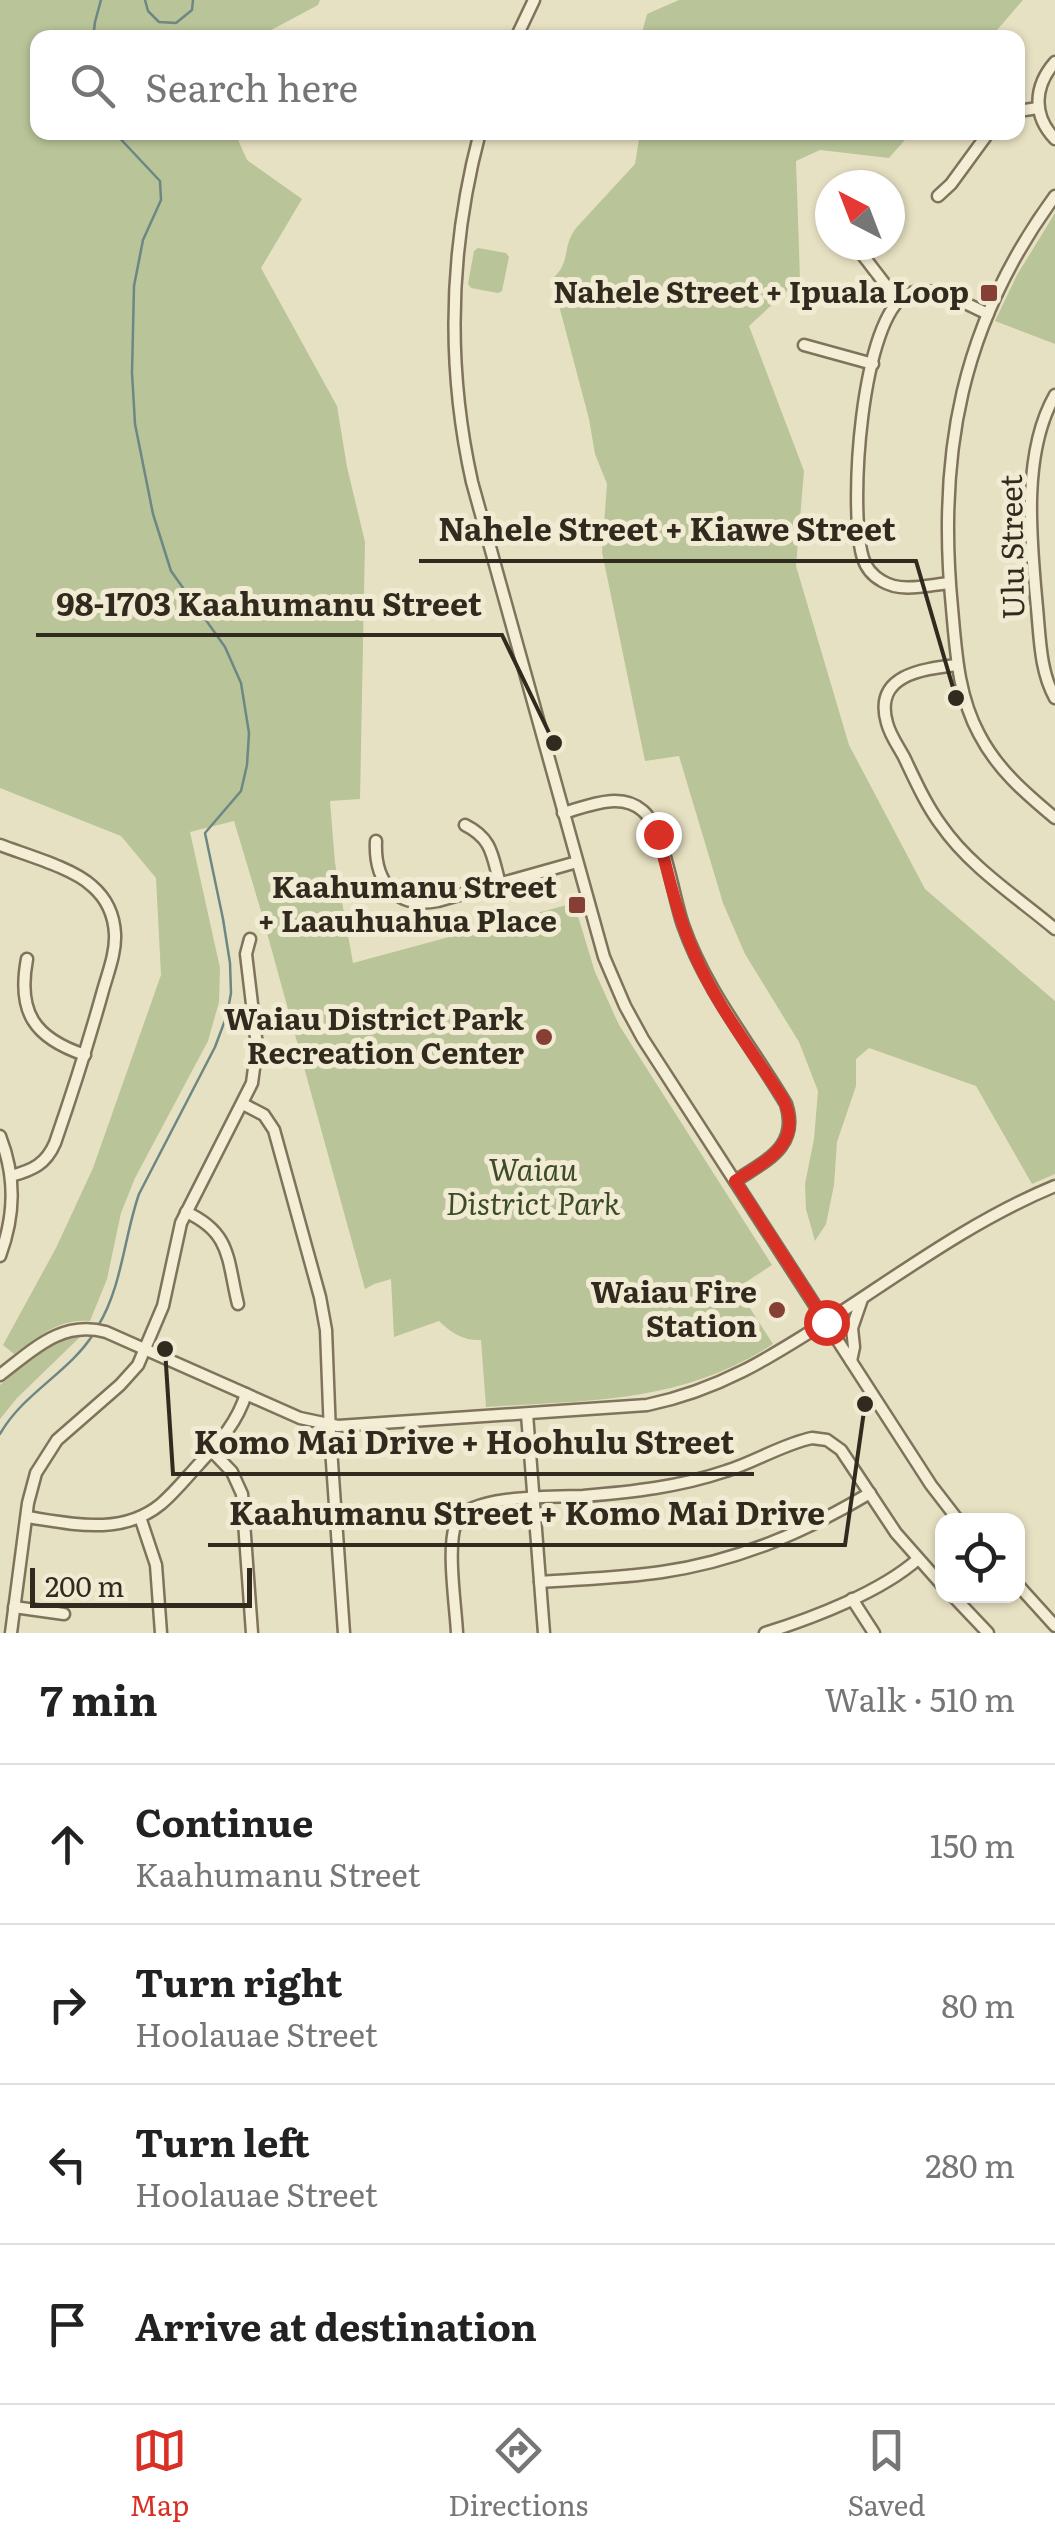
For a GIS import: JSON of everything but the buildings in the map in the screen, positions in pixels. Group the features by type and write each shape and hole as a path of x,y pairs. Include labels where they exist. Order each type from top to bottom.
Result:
{"street":[{"path":"520,30 534,0"},
{"path":"1055,62 1040,83 1038,108 1055,139"},
{"path":"1025,110 1038,108"},
{"path":"478,140 463,207 455,272 458,400 472,482 604,957 643,1039 930,1485 952,1513"},
{"path":"938,196 983,140"},
{"path":"1054,815 1008,776 985,746 967,706 957,665 946,526 952,447 963,389 988,314 1024,243 1055,196"},
{"path":"867,260 898,300"},
{"path":"950,583 890,586 874,576 863,558 857,507 862,416 886,318 898,300 915,292 934,292 988,314"},
{"path":"804,345 873,364"},
{"name":"Ulu Street","path":"1054,695 1042,662 1031,508 1044,414 1055,395"},
{"path":"957,665 914,671 898,681 886,703 888,726 949,836 974,862 1055,929"},
{"path":"563,813 620,800 636,805 650,818 695,956 786,1104 789,1128 784,1144 735,1181"},
{"path":"465,825 488,842 500,884"},
{"path":"376,841 380,874 406,900 429,902 577,862"},
{"path":"0,845 88,882 101,895 113,918 115,934 114,952 85,1054 50,1155 36,1168 11,1176"},
{"path":"11,1633 36,1473 51,1448 138,1365 162,1306 177,1234 252,1083 257,1056 246,954 250,939"},
{"path":"26,960 23,995 32,1019 51,1040 85,1054"},
{"path":"243,1104 264,1115 274,1130 320,1297 326,1330 344,1633"},
{"path":"0,1136 11,1176 11,1216 0,1256"},
{"path":"0,1375 56,1334 83,1328 106,1332 300,1418 330,1424 350,1426 625,1408 663,1402 693,1394 754,1367 982,1221 1055,1186"},
{"path":"186,1212 218,1234 238,1304"},
{"path":"851,1362 852,1328 862,1298"},
{"path":"26,1518 95,1526 140,1517 164,1502 211,1450 234,1421 246,1394"},
{"path":"527,1414 544,1633"},
{"path":"458,1633 453,1533 458,1520 469,1509 483,1503 627,1493 678,1485 817,1437 841,1450 896,1532 935,1577"},
{"path":"211,1450 232,1472 242,1494 252,1633"},
{"path":"540,1582 648,1574 723,1559 804,1530 870,1493"},
{"path":"140,1517 156,1565 161,1633"},
{"path":"765,1633 852,1599 918,1559"},
{"path":"1025,1593 1055,1626"},
{"path":"852,1599 874,1633"},
{"path":"960,1603 988,1633"},
{"path":"14,1607 64,1614"}],"green space":[{"name":"Waiau District Park","path":"0,0 320,0 318,5 271,30 30,30 30,140 238,140 247,160 302,199 261,268 337,406 365,542 360,799 330,801 335,863 353,963 574,903 595,972 619,1025 772,1265 737,1288 773,1344 705,1378 670,1388 599,1400 486,1407 481,1340 458,1335 439,1321 394,1337 391,1279 365,1289 234,821 190,832 220,968 219,1002 208,1041 135,1178 121,1213 107,1279 90,1321 68,1322 40,1335 14,1354 3,1345 56,1248 93,1168 161,975 156,878 121,836 0,788"},
{"path":"679,0 1023,0 997,30 643,30 647,14"},
{"path":"639,140 905,140 889,158 820,150 796,161 800,279 749,326 804,471 796,566 849,745 925,889 1055,1001 1055,1174 1032,1184 976,1086 869,1048 856,1059 856,1086 837,1142 826,1224 815,1241 806,1209 805,1184 818,1091 799,1042 745,954 723,903 679,756 645,761 602,552 607,484 595,454 552,279 562,267 576,228 635,164"},
{"path":"1055,213 1055,344 995,321 1017,275"},
{"path":"478,248 506,253 509,257 502,291 498,293 468,284 474,251"},
{"path":"81,1336 0,1419 0,1385 48,1347"}],"waterway":[{"path":"94,30 101,0"},
{"path":"145,0 148,11 159,22 176,23 192,10 193,0"},
{"path":"98,1326 118,1278 139,1194 215,1047 227,1015 230,963 205,833 241,791 249,733 241,683 225,647 171,571 153,514 135,424 132,373 134,286 143,240 161,200 160,181 122,140"},
{"path":"0,1434 21,1406 94,1333"}],"place":[{"name":"Nahele Street + Ipuala Loop","path":"989,293"},
{"name":"Nahele Street + Kiawe Street","path":"956,698"},
{"name":"98-1703 Kaahumanu Street","path":"554,743"},
{"name":"Kaahumanu Street + Laauhuahua Place","path":"577,905"},
{"name":"Waiau District Park Recreation Center","path":"544,1037"},
{"name":"Waiau Fire Station","path":"777,1310"},
{"name":"Komo Mai Drive + Hoohulu Street","path":"165,1349"},
{"name":"Kaahumanu Street + Komo Mai Drive","path":"865,1404"}],"route":[{"path":"658,834 680,917 695,956 788,1109 789,1128 784,1144 735,1181 826,1322"}]}
